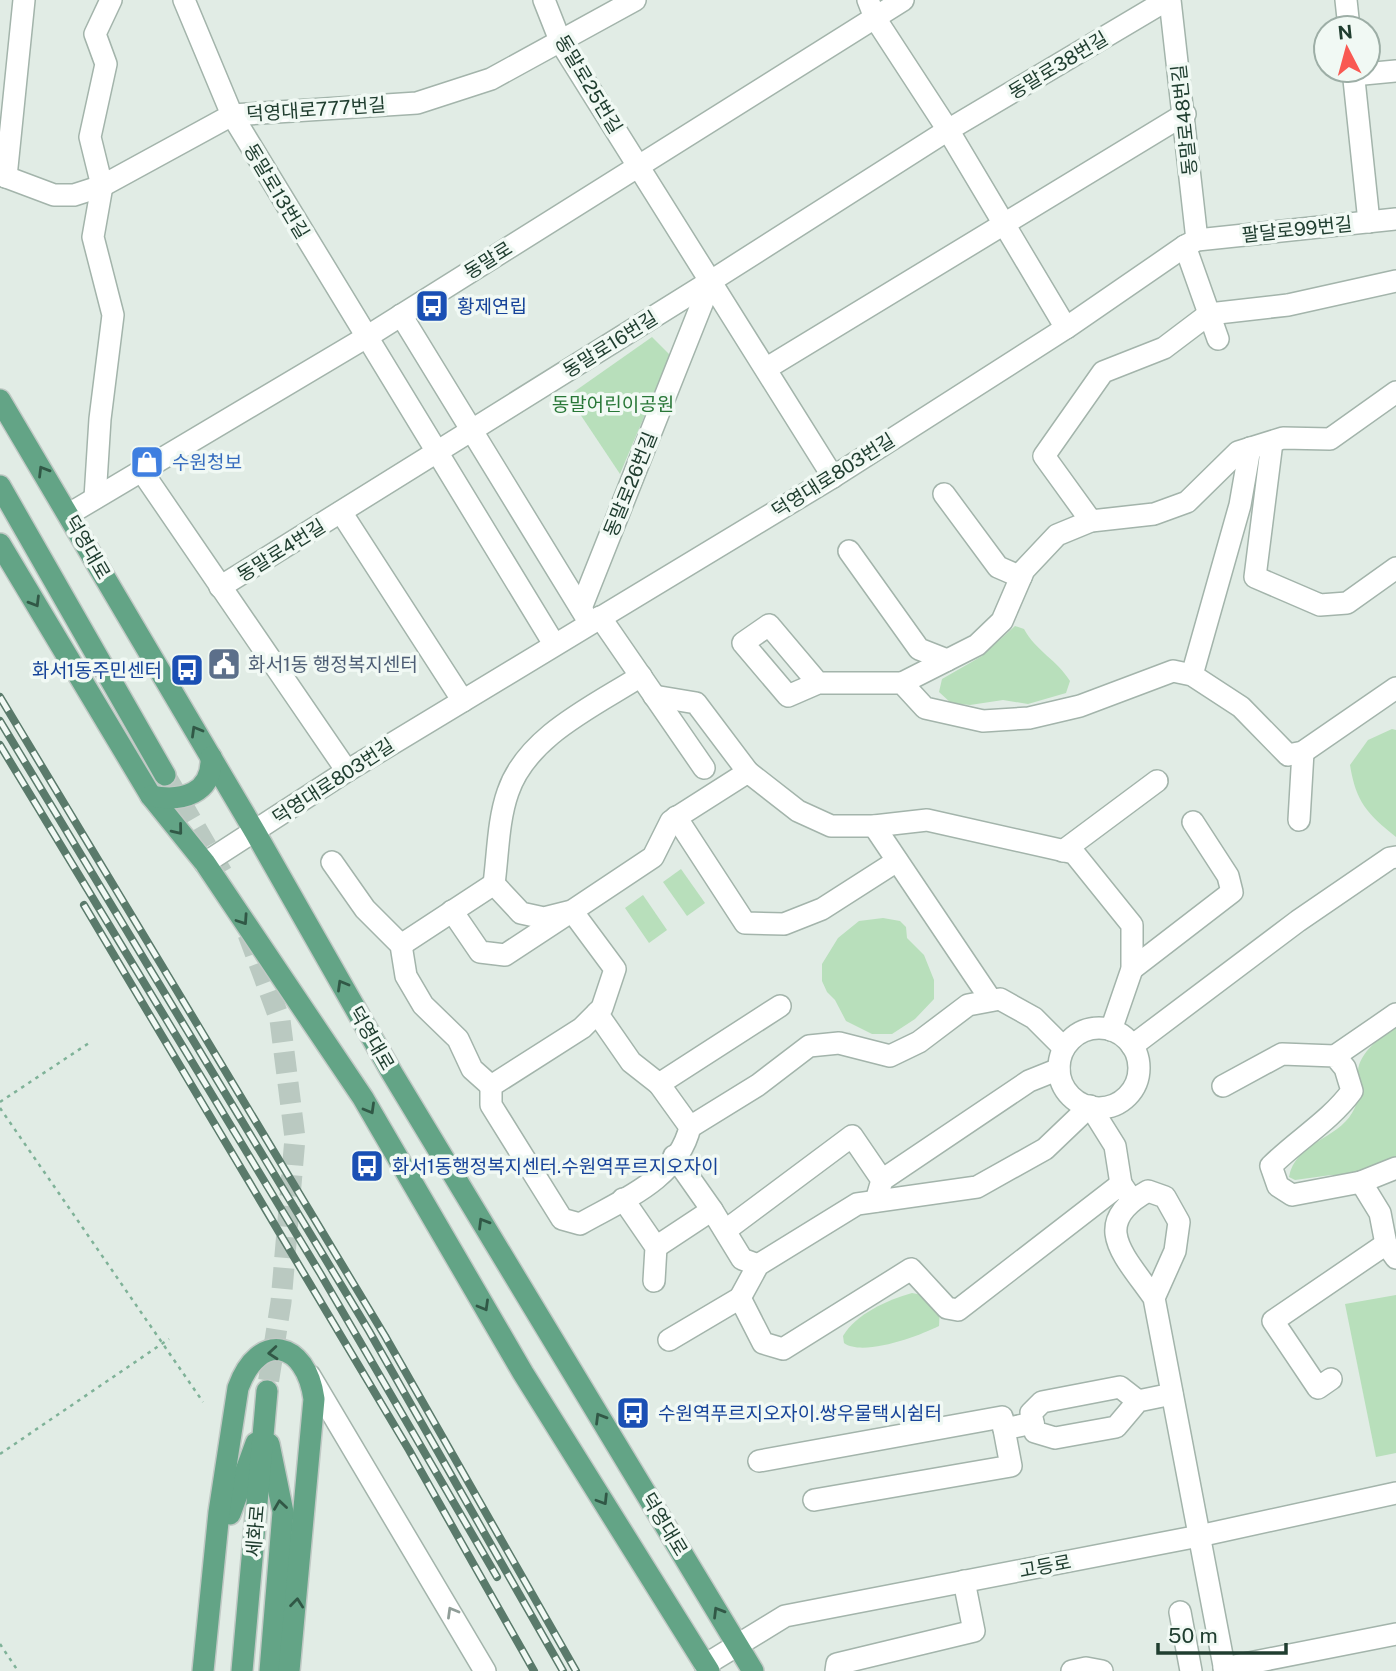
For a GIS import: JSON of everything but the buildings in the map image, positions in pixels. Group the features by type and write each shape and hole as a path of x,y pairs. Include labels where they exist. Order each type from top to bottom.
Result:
{"main road":[{"name":"덕영대로","path":"0,400 255,832 392,1073 753,1671"},
{"path":"0,486 165,775"},
{"name":"덕영대로","path":"0,544 151,796 205,863 363,1098 523,1373 707,1668"},
{"path":"151,796 183,798 199,792 207,779 211,757"},
{"path":"203,1671 219,1513 241,1380 255,1357 268,1351 284,1352 298,1358 310,1376 314,1399 306,1515 289,1671"},
{"name":"세화로","path":"242,1671 267,1391"},
{"path":"214,1671 230,1507 264,1422"},
{"path":"264,1422 283,1512 270,1671"}],"street":[{"path":"3,180 24,0"},
{"path":"95,498 100,419 113,315 93,237 102,186 89,137 106,64 95,34 111,0"},
{"name":"동말로13번길","path":"184,0 232,115 365,338 439,451 554,644"},
{"name":"동말로25번길","path":"544,0 561,43 640,166"},
{"name":"덕영대로777번길","path":"3,180 54,195 74,195 102,186 232,115 417,103 491,79 561,43 635,0"},
{"name":"동말로","path":"69,514 365,338 640,166 871,9 903,0"},
{"name":"동말로48번길","path":"1169,0 1185,114 1191,243 1218,339"},
{"name":"동말로38번길","path":"948,130 1169,0"},
{"path":"871,9 1004,221 1066,328"},
{"path":"1354,84 1368,222"},
{"path":"767,368 1004,221 1185,114"},
{"path":"711,281 948,130"},
{"path":"640,166 833,477"},
{"name":"팔달로99번길","path":"1191,243 1396,219"},
{"name":"덕영대로803번길","path":"205,863 347,771 554,644 590,616 833,477 1066,328 1191,243"},
{"name":"동말로16번길","path":"341,512 711,281"},
{"name":"동말로26번길","path":"590,616 711,281"},
{"path":"1091,521 1044,456 1103,373 1164,348 1209,314 1288,305 1396,281"},
{"path":"401,315 590,616 641,676 704,768"},
{"path":"818,683 902,683 977,645 1002,621 1021,577 1057,535 1091,521 1154,514 1186,502 1238,452 1283,439 1330,439 1396,392"},
{"path":"1272,442 1255,577 1320,605 1348,603 1396,568"},
{"path":"1192,675 1240,505 1250,448"},
{"name":"동말로4번길","path":"141,470 347,771"},
{"path":"944,494 998,566 1021,577"},
{"path":"1240,505 1264,507"},
{"path":"341,512 463,701"},
{"name":"동말로4번길","path":"220,587 341,512"},
{"path":"849,551 919,649 947,660"},
{"path":"902,683 925,708 983,721 1030,718 1080,706 1172,671 1192,675 1241,708 1288,755 1303,752 1395,690"},
{"path":"401,945 494,884 508,792 530,753 577,717 641,676"},
{"path":"660,704 696,703 748,772 798,811 831,826 874,826 927,820 1074,853 1132,926 1132,969 1111,1030"},
{"path":"660,704 697,715 724,754"},
{"path":"1299,820 1303,752"},
{"path":"452,911 480,952 505,955 653,857 671,821 748,772"},
{"path":"1063,851 1157,781"},
{"path":"676,817 746,923 784,924 809,914 897,861"},
{"path":"1132,969 1232,892 1228,876 1193,821"},
{"path":"874,826 991,1000"},
{"path":"1132,1046 1298,921 1390,858 1396,858"},
{"path":"332,862 365,909 401,945 406,976 423,1004 458,1039 472,1069 491,1086 491,1105 562,1219 580,1224 659,1179 687,1140 690,1127 758,1085 808,1046 839,1043 890,1056 919,1042 968,1005 1000,999 1034,1018 1061,1059 1064,1088 1072,1098 1090,1106 1109,1106 1131,1092 1139,1067 1132,1046 1111,1030 1093,1028 1080,1032 1061,1059 879,1191 758,1265 740,1298 669,1340"},
{"path":"494,884 521,913 544,918 572,911"},
{"path":"491,1086 582,1028 597,1013 615,969 572,911"},
{"path":"659,1084 779,1006"},
{"path":"597,1013 631,1062 659,1084 690,1127"},
{"path":"1223,1086 1282,1054 1335,1056 1396,1014"},
{"path":"1335,1056 1345,1069 1352,1091 1338,1111 1289,1147 1271,1166 1278,1186 1292,1195 1361,1182 1396,1168"},
{"path":"879,1191 977,1187 1045,1149 1090,1106"},
{"path":"1090,1106 1115,1146 1126,1192 1114,1225 1122,1250 1154,1298 1225,1669 1396,1634"},
{"path":"726,1230 852,1136 879,1191"},
{"path":"674,1156 743,1259 758,1265"},
{"path":"1331,1379 1318,1388 1273,1321 1391,1251 1380,1213 1361,1182"},
{"path":"740,1298 763,1343 783,1349 911,1269 947,1308 958,1310 1126,1192 1148,1191 1165,1197 1179,1222 1175,1251 1154,1298"},
{"path":"623,1199 656,1247 654,1281"},
{"path":"656,1247 712,1210"},
{"path":"310,1376 485,1671"},
{"path":"1138,1401 1120,1387 1042,1402 1031,1413 1035,1432 1055,1438 1116,1427 1138,1401 1172,1394"},
{"path":"759,1461 1002,1417 1011,1466 814,1500"},
{"path":"1004,1429 1033,1423"},
{"name":"고등로","path":"707,1668 737,1644 785,1616 1199,1536 1396,1493"},
{"path":"836,1671 837,1664 974,1630 964,1581"},
{"path":"1180,1612 1191,1671"},
{"path":"1072,1671 1086,1668 1102,1671"}],"path":[{"path":"0,1102 89,1043"},
{"path":"0,1108 203,1402"},
{"path":"0,1454 169,1339"},
{"path":"0,1644 18,1671"}],"green space":[{"name":"동말어린이공원","path":"652,337 670,355 620,474 568,396"},
{"path":"1015,626 1024,629 1065,674 1070,681 1066,693 1028,704 1003,700 970,705 951,703 939,692 942,679 982,656"},
{"path":"1392,729 1396,730 1396,837 1364,806 1350,765 1368,740"},
{"path":"681,869 705,903 687,916 663,882"},
{"path":"643,895 667,930 649,943 625,908"},
{"path":"883,918 900,921 906,927 907,938 924,955 934,980 934,999 915,1019 892,1034 872,1034 846,1021 822,981 822,964 838,938 859,921"},
{"path":"1396,1028 1396,1157 1356,1175 1295,1180 1289,1177 1299,1156 1337,1129 1352,1113 1358,1097 1358,1071 1362,1058 1378,1040"},
{"path":"912,1293 928,1296 940,1308 939,1326 891,1344 864,1348 844,1343 843,1336 864,1315"},
{"path":"1396,1295 1396,1453 1376,1457 1345,1304"}],"tunnel":[{"path":"165,775 222,873"},
{"path":"248,934 280,1020 295,1138 281,1302 267,1391"}],"railway":[{"path":"0,697 385,1336 576,1671"},
{"path":"0,721 369,1331 563,1671"},
{"path":"0,745 320,1273 497,1577"},
{"path":"84,905 409,1450 534,1671"}],"place":[{"name":"황제연립","path":"432,306"},
{"name":"수원청보","path":"147,462"},
{"name":"화서1동 행정복지센터","path":"224,664"},
{"name":"화서1동주민센터","path":"187,670"},
{"name":"화서1동행정복지센터.수원역푸르지오자이","path":"367,1166"},
{"name":"수원역푸르지오자이.쌍우물택시쉼터","path":"633,1413"}]}
